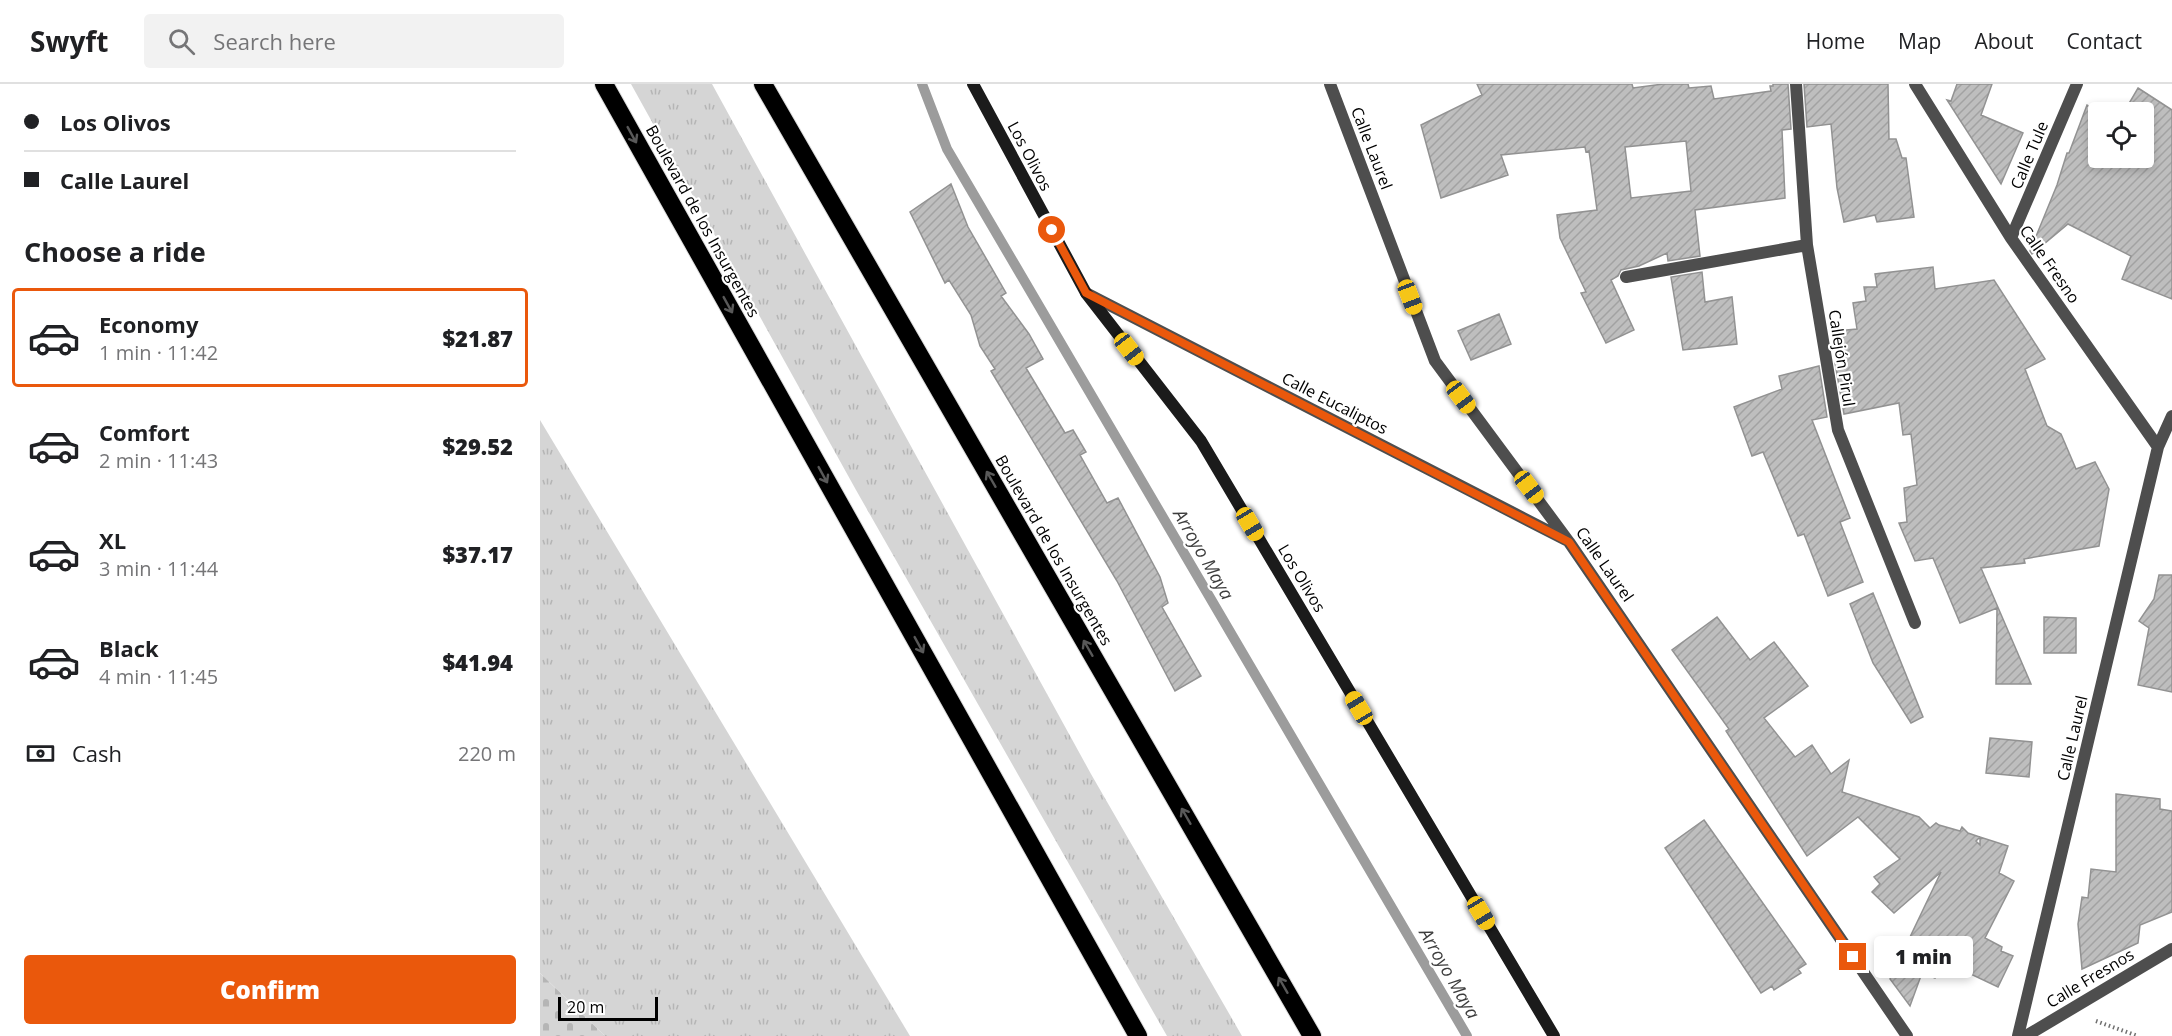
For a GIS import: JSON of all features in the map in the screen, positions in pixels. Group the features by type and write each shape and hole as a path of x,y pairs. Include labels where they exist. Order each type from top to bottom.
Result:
{"highway":[{"name":"Boulevard de los Insurgentes","path":"604,84 1138,1036"},
{"name":"Boulevard de los Insurgentes","path":"763,84 1312,1036"}],"street":[{"name":"Los Olivos","path":"973,84 1086,293 1201,441 1554,1036"},
{"name":"Calle Laurel","path":"1330,84 1435,361 1569,542 1907,1036"},
{"name":"Callejón Pirul","path":"1796,84 1807,245 1838,430 1915,624"},
{"name":"Calle Fresno","path":"1915,84 2011,238 2158,447"},
{"name":"Calle Tule","path":"2011,238 2077,84"},
{"path":"1626,277 1807,245"},
{"name":"Calle Eucaliptos","path":"1086,293 1569,542"},
{"name":"Calle Laurel","path":"2018,1036 2158,447 2172,416"},
{"path":"2158,447 2172,447"},
{"name":"Calle Fresnos","path":"2026,1036 2172,949"}],"path":[{"path":"2069,1011 2138,1036"}],"green space":[{"path":"631,84 712,84 1091,774 1242,1036 1167,1036 856,490"},
{"path":"540,420 910,1036 605,1036 540,973"},
{"path":"540,973 605,1036 540,1036"}],"building":[{"path":"1477,84 1632,84 1633,88 1663,84 1688,84 1689,88 1711,86 1714,99 1771,91 1770,86 1773,84 1788,84 1791,129 1782,130 1785,198 1695,210 1700,256 1668,261 1667,253 1639,266 1621,270 1618,276 1611,280 1634,330 1606,343 1581,293 1586,292 1560,238 1557,215 1597,210 1589,151 1586,152 1585,147 1501,155 1508,175 1441,198 1421,125 1482,95","holes":["1686,141 1691,191 1631,198 1625,147"]},
{"path":"1804,84 1888,84 1889,139 1896,139 1902,158 1906,158 1914,217 1877,222 1875,215 1844,222 1837,188 1831,124 1807,127"},
{"path":"1957,84 1992,84 1981,115 2023,133 2001,184 1947,100 1951,101"},
{"path":"2138,88 2172,110 2172,299 2122,279 2131,256 2068,224 2032,254 2030,251 2087,105 2088,168 2154,168 2154,102 2130,102"},
{"path":"951,184 968,227 1006,293 1001,296 1029,334 1043,359 1026,368 1065,433 1073,430 1086,452 1080,455 1107,503 1118,498 1160,577 1168,603 1162,607 1201,676 1175,691 1117,581 991,371 995,369 980,346 971,315 949,280 945,283 910,212"},
{"path":"1933,267 1935,289 1994,280 2045,359 2025,369 2047,426 2061,434 2076,469 2095,462 2109,489 2099,546 2024,559 2025,563 1981,568 2031,684 1996,684 1997,608 1960,623 1933,558 1915,561 1899,523 1907,522 1904,488 1917,485 1911,434 1903,435 1899,403 1844,414 1835,363 1844,360 1837,350 1836,331 1857,329 1853,303 1866,301 1864,287 1877,287 1875,274"},
{"path":"1702,272 1705,302 1732,297 1737,344 1683,350 1671,277"},
{"path":"1499,314 1511,344 1471,360 1458,331"},
{"path":"1819,366 1827,417 1812,420 1850,518 1840,522 1863,582 1828,596 1804,534 1798,536 1763,452 1752,456 1734,407 1782,389 1779,376"},
{"path":"2159,575 2172,575 2172,692 2138,685 2149,628 2139,621 2154,599"},
{"path":"1873,593 1923,717 1911,723 1873,663 1850,604"},
{"path":"1717,617 1750,660 1774,642 1808,686 1764,718 1795,757 1812,745 1831,774 1849,760 1842,792 1919,817 1930,828 1936,823 1960,831 1962,827 1968,833 2008,846 1999,873 2014,881 1985,938 2002,947 2001,951 2013,956 1998,987 1956,967 1954,975 1938,970 1935,978 1922,973 1910,1006 1890,979 1941,872 1894,913 1872,892 1880,884 1874,877 1900,859 1858,817 1807,856 1726,731 1729,729 1672,650"},
{"path":"2044,617 2076,618 2076,653 2044,653"},
{"path":"1990,738 2032,742 2029,777 1986,773"},
{"path":"2116,794 2160,799 2160,809 2172,811 2172,912 2140,925 2138,943 2082,969 2078,924 2082,897 2088,898 2091,869 2116,872"},
{"path":"1704,820 1806,964 1798,969 1801,973 1774,990 1772,986 1761,993 1665,848"}],"waterway":[{"name":"Arroyo Maya","path":"922,84 947,149 1467,1036"}],"route":[{"path":"1052,230 1086,293 1569,542 1853,957"}]}
